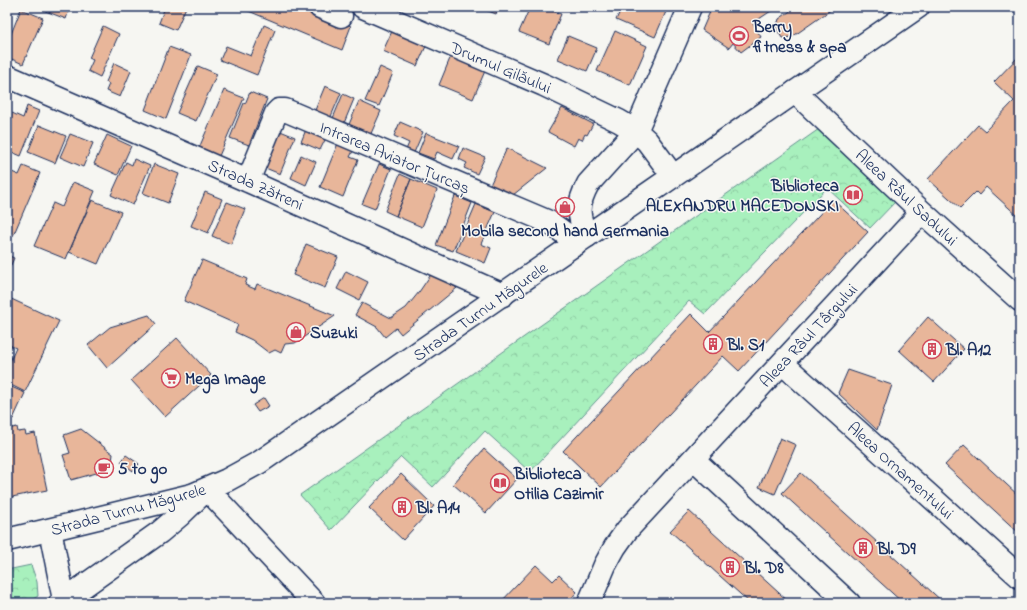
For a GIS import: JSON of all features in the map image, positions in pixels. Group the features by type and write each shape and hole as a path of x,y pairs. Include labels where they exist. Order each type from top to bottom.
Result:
{"street":[{"path":"320,7 341,16"},
{"name":"Drumul Gilăului","path":"362,7 600,111 636,131 655,149 674,176"},
{"path":"581,241 583,227 580,214 580,201 583,193 588,184 636,131 690,7"},
{"name":"Strada Turnu Măgurele","path":"7,540 178,499 207,489 245,471 274,453 918,7"},
{"name":"Strada Zătreni","path":"7,76 248,181 503,295"},
{"name":"Aleea Râul Sadului","path":"795,92 922,212 1020,300"},
{"name":"Intrarea Aviator Țurcaș","path":"248,181 276,113 279,110 285,110 549,222 567,235 581,241"},
{"name":"Aleea Râul Târgului","path":"589,603 605,565 627,530 922,212"},
{"name":"Aleea Ornamentului","path":"782,363 1020,577"},
{"path":"693,459 849,603"},
{"path":"50,530 62,602 160,532 207,489 314,603"}],"green space":[{"path":"819,129 896,201 870,228 827,188 705,314 689,301 530,472 485,431 433,487 401,457 331,530 300,495"},
{"path":"31,565 37,582 38,596 27,603 7,603 7,570"}],"building":[{"path":"35,7 70,7 66,19"},
{"path":"165,7 186,7 176,30 159,23"},
{"path":"239,7 305,7 351,26 342,50"},
{"path":"478,7 499,7 496,14"},
{"path":"530,7 543,7 561,14 549,44 519,32"},
{"path":"622,7 668,7 655,37 616,20"},
{"path":"712,7 777,7 753,23 761,37 741,52 733,43 729,48 702,30"},
{"path":"796,7 835,7 792,37 782,38 776,28 779,19"},
{"path":"21,9 43,18 23,64 7,57 7,44"},
{"path":"264,25 275,30 257,75 220,60 226,46 251,56"},
{"path":"103,26 119,34 100,77 88,71 93,60 89,58"},
{"path":"393,29 427,44 417,66 383,51"},
{"path":"615,31 647,46 630,85 597,71"},
{"path":"568,36 597,48 587,71 558,59"},
{"path":"169,47 191,55 166,119 145,110"},
{"path":"451,56 485,71 473,99 439,85"},
{"path":"1019,56 1020,218 986,187 979,195 976,192 960,208 928,179 978,125 985,131 1014,101 994,82"},
{"path":"114,63 131,71 120,97 106,91 109,84 106,82"},
{"path":"198,66 217,74 196,121 177,113"},
{"path":"380,67 393,73 379,106 365,101"},
{"path":"325,86 341,93 329,121 313,115"},
{"path":"224,90 244,98 219,156 199,148"},
{"path":"250,92 267,99 249,145 230,138"},
{"path":"343,94 354,99 342,128 331,123"},
{"path":"359,101 381,111 369,138 347,129"},
{"path":"27,106 39,111 21,156 7,150 7,125 12,113 23,118"},
{"path":"562,108 593,124 587,135 585,134 582,140 578,138 574,146 548,132"},
{"path":"400,122 423,132 413,155 405,152 409,143 394,136"},
{"path":"39,125 66,136 55,163 28,152"},
{"path":"307,127 327,136 320,150 301,142"},
{"path":"278,130 295,137 280,174 263,167"},
{"path":"426,133 459,146 453,159 437,152 434,159 418,153"},
{"path":"70,134 93,143 83,167 60,157"},
{"path":"107,135 131,146 118,175 94,164"},
{"path":"339,141 355,147 350,157 358,160 343,197 320,187"},
{"path":"463,148 485,157 477,174 464,168 467,163 459,159"},
{"path":"507,148 547,168 513,195 490,185"},
{"path":"301,155 316,162 306,185 291,178"},
{"path":"134,159 150,166 133,205 111,195 126,162 132,165"},
{"path":"154,164 179,174 168,203 143,193"},
{"path":"379,164 391,169 375,209 362,204"},
{"path":"23,166 40,173 13,236 7,234 7,170 19,175"},
{"path":"400,174 411,179 396,216 385,211"},
{"path":"411,179 437,190 422,227 396,216"},
{"path":"73,182 95,191 66,259 34,246 53,203 62,207"},
{"path":"205,192 222,199 208,233 191,226"},
{"path":"455,196 472,203 453,251 436,245"},
{"path":"92,200 121,212 98,264 69,252"},
{"name":"Bl. S1","path":"833,200 868,232 739,371 723,356 601,487 563,451 691,314 709,332"},
{"path":"227,202 245,209 231,244 212,236"},
{"path":"476,204 495,212 481,244 491,248 485,263 456,251"},
{"path":"306,244 338,257 325,288 293,275"},
{"path":"7,255 14,258 7,274"},
{"path":"202,260 247,279 245,285 255,289 257,284 335,316 295,343 285,344 281,353 275,350 269,353 252,340 235,332 238,325 184,301"},
{"path":"346,271 368,282 359,300 337,289"},
{"path":"432,273 457,288 401,334 396,328 385,337 377,327 355,315 362,303 391,318 406,308"},
{"path":"7,297 59,321 25,392 7,383 7,368 16,348 7,344"},
{"path":"149,315 156,324 107,368 88,345 110,327"},
{"name":"Bl. A12","path":"928,317 964,349 934,382 899,350"},
{"name":"Mega Image","path":"177,338 211,375 165,417 131,380"},
{"path":"848,370 892,385 877,430 838,393"},
{"path":"7,385 25,393 13,419 7,417"},
{"path":"264,398 269,406 258,412 253,405"},
{"path":"17,427 18,432 25,431 26,435 35,433 47,490 7,498 7,429"},
{"path":"81,429 113,454 111,469 71,480 63,455 70,453 64,435"},
{"path":"780,438 796,445 775,494 759,487"},
{"path":"964,445 1020,497 1020,534 945,465"},
{"path":"484,449 517,479 486,513 453,484"},
{"path":"126,455 139,464 133,471 121,462"},
{"name":"Bl. D9","path":"801,473 944,603 903,603 782,493"},
{"name":"Bl. A14","path":"401,474 434,506 403,540 369,508"},
{"name":"Bl. D8","path":"689,511 790,603 750,603 670,531"},
{"path":"536,565 553,581 559,575 577,592 567,603 500,603"}],"place":[{"name":"Berry fitness & spa","path":"739,36"},
{"name":"Biblioteca ALEXANDRU MACEDONSKI","path":"853,195"},
{"name":"Mobila second hand Germania","path":"565,207"},
{"name":"Suzuki","path":"296,332"},
{"name":"Bl. S1","path":"713,344"},
{"name":"Bl. A12","path":"932,349"},
{"name":"Mega Image","path":"171,378"},
{"name":"5 to go","path":"104,468"},
{"name":"Biblioteca Otilia Cazimir","path":"500,483"},
{"name":"Bl. A14","path":"402,507"},
{"name":"Bl. D9","path":"863,548"},
{"name":"Bl. D8","path":"730,567"}]}
